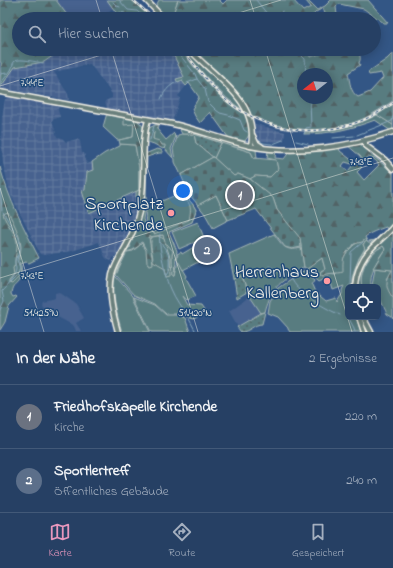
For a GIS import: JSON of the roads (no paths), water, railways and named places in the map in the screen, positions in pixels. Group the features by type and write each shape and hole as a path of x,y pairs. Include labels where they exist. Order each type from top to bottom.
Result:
{"main road":[{"path":"146,0 157,12"},
{"path":"196,56 238,96 249,118 252,134 256,143 262,148"},
{"path":"0,92 196,129 235,142 262,148 303,150 365,140 393,132"},
{"path":"137,118 143,122 146,131"},
{"path":"118,332 112,305 110,287 111,279 114,268 132,235 139,211 143,190 144,157 148,120"},
{"path":"251,146 252,134"},
{"path":"365,140 371,149 393,169"},
{"path":"355,284 357,274 364,258 375,244 393,227"},
{"path":"361,320 364,332"},
{"path":"365,320 371,332"}],"waterway":[{"path":"119,0 128,10 138,12"},
{"path":"256,0 266,12"},
{"path":"113,2 120,7"},
{"path":"181,56 205,89 208,102 220,113 240,120 244,130 247,132"},
{"path":"302,56 305,59 306,68"},
{"path":"0,85 11,70 15,61 24,60 43,63"},
{"path":"0,74 7,73"},
{"path":"187,83 197,79"},
{"path":"161,99 164,92 170,86 183,80"},
{"path":"310,104 311,126"},
{"path":"357,135 392,121 393,116"},
{"path":"150,140 154,126"},
{"path":"304,134 306,128 311,127"},
{"path":"333,138 354,136"},
{"path":"257,139 263,143 272,144"},
{"path":"273,144 283,140"},
{"path":"296,141 308,144"},
{"path":"0,184 2,210"},
{"path":"0,310 4,301 2,291 16,272 15,260 18,256 20,248 19,238 3,212"},
{"path":"160,234 159,239 161,253 169,284 174,296 187,316"},
{"path":"160,242 168,255 169,272 167,274"},
{"path":"350,284 351,252 363,242"},
{"path":"10,283 17,276 20,268 17,260 18,256"},
{"path":"269,266 289,277"},
{"path":"291,279 293,284 304,294 336,313"},
{"path":"189,319 196,332"},
{"path":"350,320 355,332"}],"railway":[{"path":"133,0 146,12"},
{"path":"188,56 208,82 226,100 245,113 266,123 287,128 309,130 331,129 353,124 373,115 393,103"}],"place":[{"name":"Friedhofskapelle Kirchende","path":"240,195"},
{"name":"Sportplatz Kirchende","path":"171,213"},
{"name":"Sportlertreff","path":"207,250"},
{"name":"Herrenhaus Kallenberg","path":"327,281"}]}
